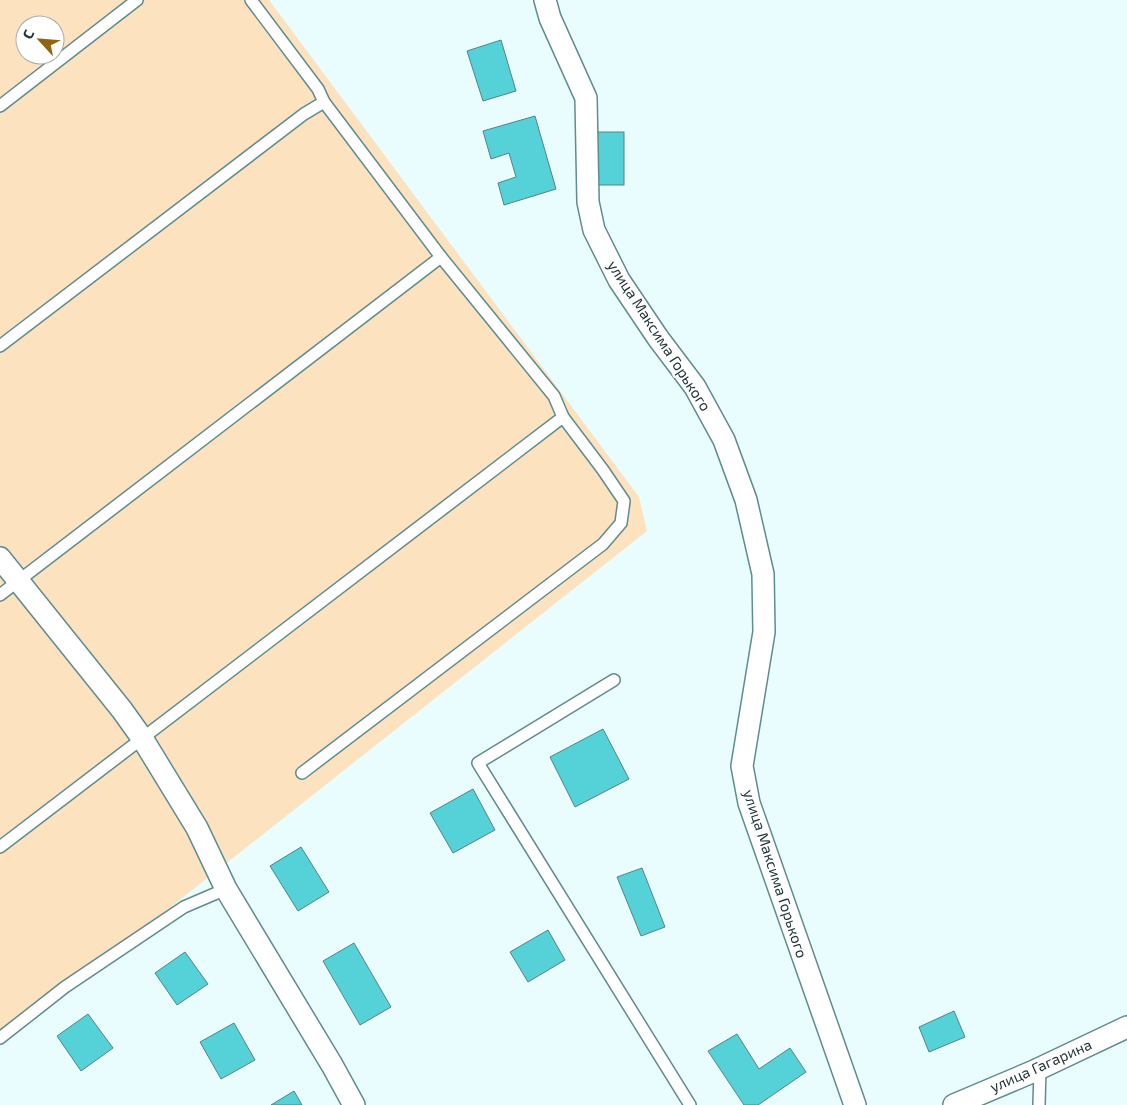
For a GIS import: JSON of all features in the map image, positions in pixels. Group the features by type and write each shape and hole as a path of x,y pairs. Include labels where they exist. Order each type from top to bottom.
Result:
{"street":[{"name":"улица Максима Горького","path":"545,0 550,18 586,98 588,202 594,230 619,280 695,388 724,440 746,500 763,574 764,632 742,766 749,803 855,1105"},
{"path":"0,558 122,710 142,738 197,828 226,889 332,1064 354,1105"},
{"name":"улица Гагарина","path":"954,1105 1040,1068 1127,1027"}],"lane":[{"path":"0,106 137,0"},
{"path":"252,0 308,74 324,102 441,257 554,396 562,417 604,470 624,501 621,523 603,544 302,774"},
{"path":"0,346 296,120 324,102"},
{"path":"0,595 441,257"},
{"path":"0,847 562,417"},
{"path":"614,680 478,763 690,1105"},
{"path":"0,1038 65,987 184,907 226,889"},
{"path":"1040,1068 1040,1105"}],"shaded area":[{"path":"0,0 269,0 639,497 647,531 0,1042"}],"building":[{"path":"501,40 516,91 483,101 467,51"},
{"path":"535,116 556,189 504,205 498,183 516,177 509,153 491,159 483,131"},
{"path":"594,132 624,132 624,185 594,185"},
{"path":"603,729 629,779 575,807 550,757"},
{"path":"473,789 495,830 453,853 430,813"},
{"path":"301,847 329,892 298,911 270,866"},
{"path":"642,868 665,927 641,936 617,877"},
{"path":"548,930 565,960 528,982 510,952"},
{"path":"354,943 391,1007 360,1025 323,961"},
{"path":"185,952 208,984 177,1005 155,973"},
{"path":"954,1011 965,1037 929,1052 919,1027"},
{"path":"88,1014 113,1048 81,1071 57,1036"},
{"path":"234,1023 255,1060 221,1079 200,1042"},
{"path":"737,1034 759,1069 790,1048 806,1072 758,1105 744,1105 708,1051"},
{"path":"294,1091 302,1105 271,1105"}]}
